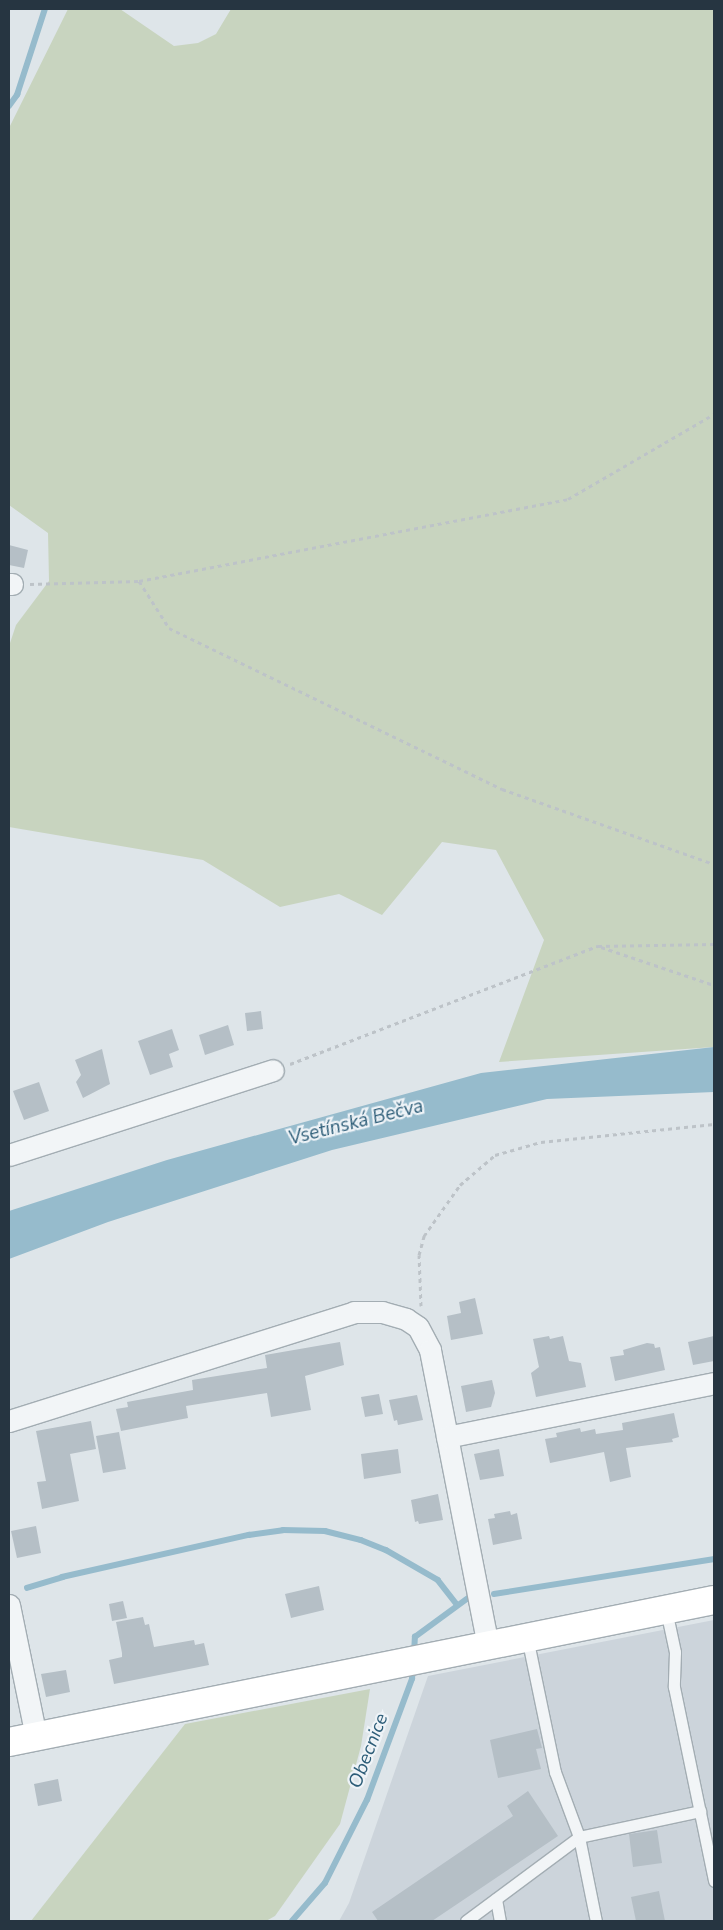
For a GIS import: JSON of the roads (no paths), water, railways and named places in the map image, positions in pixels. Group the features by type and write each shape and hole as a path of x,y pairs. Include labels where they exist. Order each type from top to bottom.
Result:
{"main road":[{"path":"9,1742 714,1600"}],"street":[{"path":"9,1155 273,1070"},
{"path":"9,1421 354,1312 370,1310 395,1314 418,1327 430,1350 488,1645"},
{"path":"447,1437 714,1383"},
{"path":"9,1605 36,1736"}],"lane":[{"path":"666,1610 675,1652 674,1687 714,1881"},
{"path":"527,1637 555,1772 579,1836 596,1921"},
{"path":"466,1921 579,1836 700,1811"},
{"path":"496,1899 500,1921"}],"water":[{"name":"Vsetínská Bečva","path":"714,1047 714,1092 547,1099 332,1150 108,1222 9,1259 9,1211 167,1160 481,1073"}],"waterway":[{"path":"9,106 17,95 45,9"},
{"path":"27,1588 62,1577 249,1535 283,1530 325,1531 361,1540 386,1550 438,1580 457,1604"},
{"name":"Obecnice","path":"494,1594 714,1559"},
{"name":"Obecnice","path":"414,1654 415,1637 468,1598"},
{"name":"Obecnice","path":"292,1921 325,1883 367,1800 412,1679 413,1668"}]}
